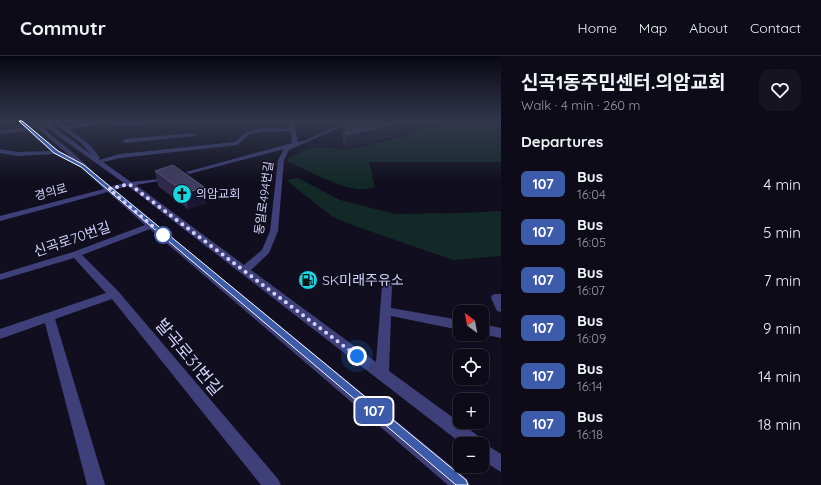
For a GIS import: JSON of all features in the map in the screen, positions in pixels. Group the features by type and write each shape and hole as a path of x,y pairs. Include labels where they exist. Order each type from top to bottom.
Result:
{"street":[{"path":"44,142 56,152 82,166"},
{"path":"57,142 82,166 152,226 461,485"},
{"path":"69,142 129,184 465,437"},
{"path":"82,142 93,151 98,162"},
{"path":"166,142 168,150"},
{"path":"98,162 120,156 224,145 237,142"},
{"path":"189,172 303,142"},
{"name":"동일로494번길","path":"243,271 266,251 274,231 281,160 287,149 295,144"},
{"path":"0,150 18,154 56,152"},
{"name":"경의로","path":"0,219 129,184 156,180"},
{"name":"신곡로70번길","path":"0,277 76,254 152,226"},
{"name":"발곡로31번길","path":"76,254 114,294 272,485"},
{"path":"382,375 387,286"},
{"path":"0,334 114,294"},
{"path":"501,298 496,298 501,308"},
{"path":"386,311 453,324"},
{"path":"49,317 96,485"},
{"path":"489,330 501,333"},
{"path":"489,455 501,464"}],"green space":[{"path":"381,142 501,142 501,162 369,162 375,187 358,189 338,184 286,161 305,150 313,148 320,147 343,149"},
{"path":"298,178 340,200 395,214 501,211 501,256 453,260 358,227 333,217 286,180"}],"building":[{"path":"173,165 204,187 186,193 155,171"}],"bus line":[{"name":"107","path":"44,142 62,156 82,166 461,485"}],"place":[{"name":"의암교회","path":"182,194"},
{"name":"SK미래주유소","path":"308,280"}],"route":[{"path":"163,235 109,189 129,184 357,356"}]}
